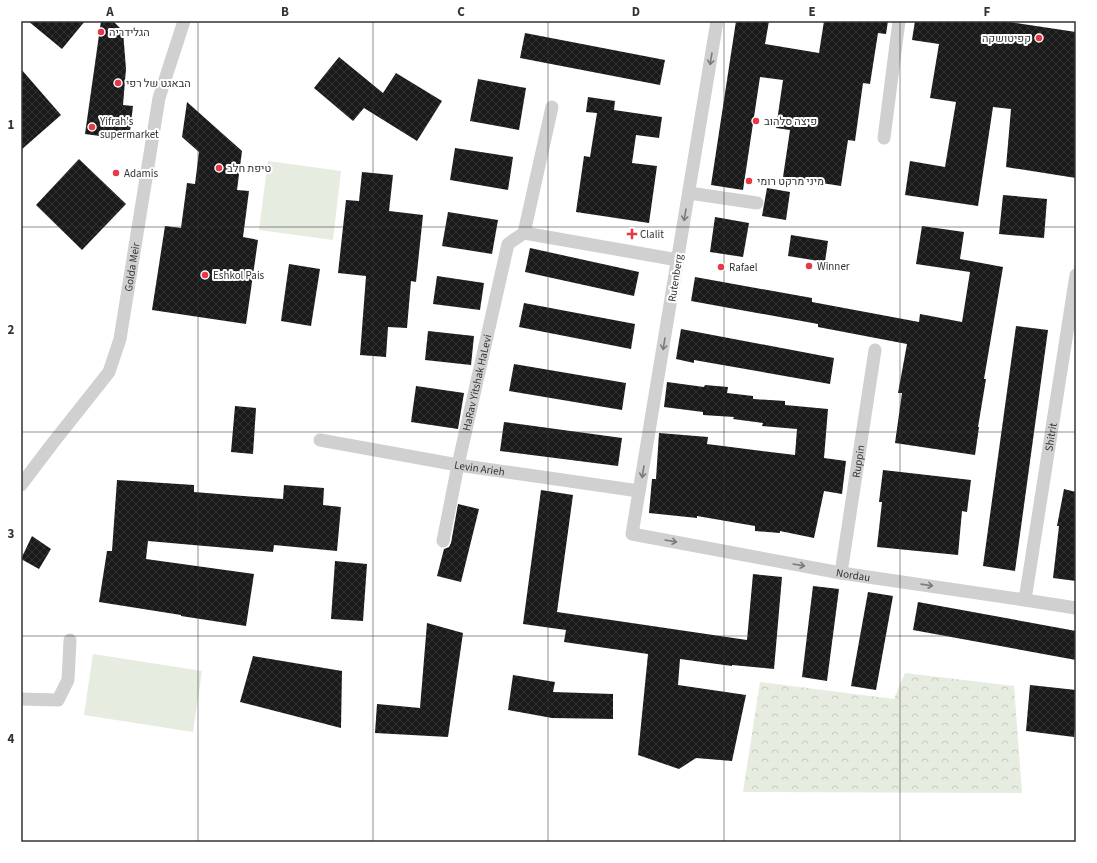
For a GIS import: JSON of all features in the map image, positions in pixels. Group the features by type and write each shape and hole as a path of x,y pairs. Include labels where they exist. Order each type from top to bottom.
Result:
{"street":[{"name":"Golda Meir","path":"21,485 109,372 120,339 158,98 183,21"},
{"name":"Rutenberg","path":"632,534 717,21"},
{"path":"884,138 899,21"},
{"path":"552,107 524,233 678,260"},
{"path":"689,193 757,203"},
{"name":"HaRav Yitshak HaLevi","path":"443,541 458,465 508,244 524,233"},
{"name":"Shitrit","path":"1025,600 1076,275"},
{"name":"Ruppin","path":"841,573 875,350"},
{"name":"Levin Arieh","path":"320,440 458,465 639,491"},
{"name":"Nordau","path":"632,534 841,573 1076,608"},
{"path":"21,699 58,700 68,680 70,640"}],"green space":[{"path":"268,161 341,171 333,240 259,230"},
{"path":"93,654 202,671 193,732 84,715"},
{"path":"905,673 1014,686 1022,793 743,792 760,682 894,699"}],"building":[{"path":"28,21 85,21 62,49"},
{"path":"101,21 113,21 123,31 126,69 123,105 133,106 129,140 85,134"},
{"path":"736,21 769,21 765,44 819,53 824,21 888,21 886,34 878,33 870,84 863,83 855,141 848,140 841,186 783,177 790,130 776,128 783,80 760,77 743,190 711,185"},
{"path":"915,21 1003,21 1076,32 1076,178 1006,167 1011,109 993,107 978,206 905,195 910,161 945,167 956,102 930,98 939,44 912,40"},
{"path":"525,33 665,60 660,85 520,58"},
{"path":"339,57 383,93 396,73 442,101 417,141 364,108 353,121 314,88"},
{"path":"21,69 61,115 21,150"},
{"path":"478,79 526,88 519,130 470,121"},
{"path":"588,97 615,101 614,110 662,117 659,138 636,135 632,163 657,166 649,223 576,212 584,156 590,157 597,113 586,112"},
{"path":"187,102 242,151 237,190 249,191 243,237 258,240 246,324 152,310 165,226 181,228 187,183 195,184 199,152 182,137"},
{"path":"455,148 513,157 508,190 450,180"},
{"path":"79,159 126,204 82,250 36,205"},
{"path":"362,172 393,175 389,211 423,215 416,282 411,281 407,328 388,327 386,357 360,355 366,276 338,273 346,200 359,201"},
{"path":"767,188 790,192 786,220 762,216"},
{"path":"1003,195 1047,199 1044,238 999,234"},
{"path":"448,212 498,220 492,254 442,246"},
{"path":"715,217 749,223 743,257 710,252"},
{"path":"922,226 964,232 960,259 1003,267 984,379 986,379 975,455 895,443 902,393 898,393 907,344 818,327 818,324 691,301 695,277 812,298 812,302 919,322 920,314 962,322 970,272 916,264"},
{"path":"791,235 828,241 825,262 788,256"},
{"path":"530,248 639,272 634,296 525,272"},
{"path":"289,264 320,269 311,326 281,321"},
{"path":"437,276 484,283 480,310 433,304"},
{"path":"524,303 635,324 631,349 519,327"},
{"path":"1016,326 1048,330 1015,571 983,566"},
{"path":"681,329 834,358 830,384 694,360 694,363 676,359"},
{"path":"428,331 474,336 471,365 425,360"},
{"path":"514,364 626,383 622,410 509,391"},
{"path":"667,382 704,387 705,385 728,387 727,393 753,396 753,399 785,401 785,405 828,409 824,458 846,461 842,494 824,491 814,538 780,531 780,533 755,531 755,526 697,516 697,518 649,513 652,479 656,479 659,433 708,437 707,444 795,455 797,429 762,426 763,423 733,419 734,417 703,415 703,412 664,407"},
{"path":"416,386 464,393 458,429 411,422"},
{"path":"235,406 256,408 253,454 231,452"},
{"path":"504,422 622,438 618,466 500,451"},
{"path":"883,470 971,480 967,512 962,511 958,555 877,547 882,502 879,502"},
{"path":"117,480 194,485 194,492 283,499 284,485 324,488 323,505 341,507 337,551 274,545 273,552 148,541 146,559 254,574 246,626 99,602 107,551 112,551"},
{"path":"1064,489 1076,492 1076,581 1053,578 1059,526 1057,526"},
{"path":"541,490 573,495 557,612 747,640 753,574 782,577 774,669 732,666 680,659 678,685 746,695 732,761 696,758 679,769 638,755 648,654 564,642 566,630 523,624"},
{"path":"458,504 479,509 461,582 437,576 444,549 449,547 451,543"},
{"path":"32,536 51,549 39,569 21,559"},
{"path":"335,561 367,564 363,621 331,619"},
{"path":"813,586 839,589 827,681 802,677"},
{"path":"868,592 893,596 876,690 851,686"},
{"path":"918,602 1076,631 1076,660 913,630"},
{"path":"427,623 463,633 448,737 375,733 377,704 420,708"},
{"path":"253,656 342,671 341,728 240,702"},
{"path":"513,675 555,682 553,692 613,694 613,719 552,718 508,710"},
{"path":"1030,685 1076,690 1074,737 1026,731"}],"place":[{"name":"הגלידריה","path":"101,32"},
{"name":"קפיטושקה","path":"1039,38"},
{"name":"הבאגט של רפי","path":"118,83"},
{"name":"פיצה סלהוב","path":"756,121"},
{"name":"Yifrah's supermarket","path":"92,127"},
{"name":"טיפת חלב","path":"219,168"},
{"name":"Adamis","path":"116,173"},
{"name":"מיני מרקט רומי","path":"749,181"},
{"name":"Clalit","path":"632,234"},
{"name":"Winner","path":"809,266"},
{"name":"Rafael","path":"721,267"},
{"name":"Eshkol Pais","path":"205,275"}]}
